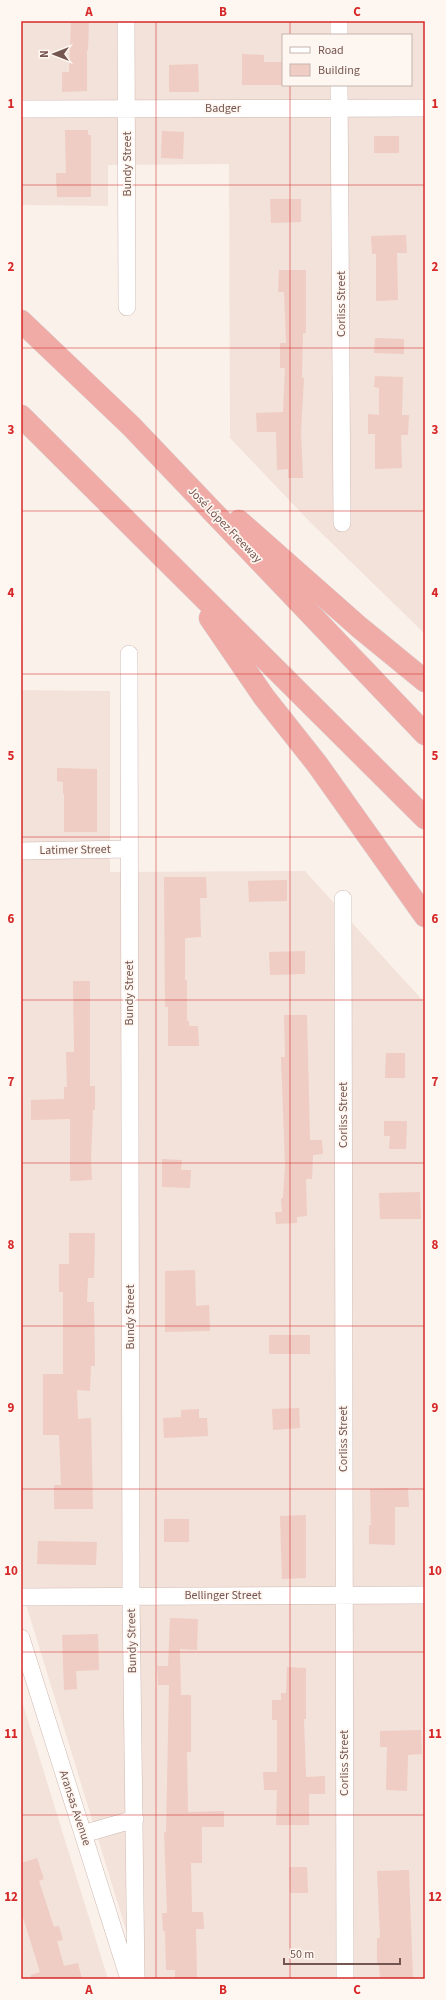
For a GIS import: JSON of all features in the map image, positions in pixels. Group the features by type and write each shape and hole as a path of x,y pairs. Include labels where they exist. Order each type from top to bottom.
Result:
{"highway":[{"name":"José López Freeway","path":"21,321 131,426 425,734"},
{"path":"21,416 425,818"},
{"path":"131,426 359,627 425,681"},
{"path":"180,574 264,697 317,764 425,916"}],"street":[{"name":"Bundy Street","path":"126,21 127,307"},
{"path":"339,21 339,34"},
{"name":"Corliss Street","path":"339,86 342,523"},
{"name":"Badger","path":"21,109 126,107 425,108"},
{"name":"Bundy Street","path":"129,654 131,1596 136,1979"},
{"name":"Latimer Street","path":"21,851 129,848"},
{"name":"Corliss Street","path":"343,899 343,1595 345,1979"},
{"name":"Bellinger Street","path":"21,1597 425,1595"},
{"name":"Aransas Avenue","path":"21,1638 129,1979"},
{"path":"83,1834 135,1819"}],"shaded area":[{"path":"21,21 425,21 425,634 311,523 230,438 229,164 108,165 108,206 21,205"},
{"path":"21,626 23,626 22,690 110,691 110,872 305,871 425,1003 425,1979 141,1979 21,1588 23,870 21,870"},
{"path":"21,1698 108,1979 21,1979"}],"building":[{"path":"71,21 89,21 87,91 62,92 62,72 69,72"},
{"path":"242,54 264,55 264,62 282,62 282,85 242,85"},
{"path":"198,64 199,92 169,92 169,65"},
{"path":"65,130 88,130 88,135 91,135 91,197 57,197 56,173 66,173"},
{"path":"162,131 184,132 183,159 161,158"},
{"path":"374,136 399,136 399,153 374,153"},
{"path":"270,199 301,199 301,222 271,223"},
{"path":"406,235 407,253 397,253 398,300 376,301 376,254 372,254 371,236"},
{"path":"279,270 306,270 306,333 303,333 302,378 304,378 301,432 303,478 288,478 288,469 277,470 276,432 257,432 256,413 283,412 285,368 280,368 280,343 286,343 284,292 278,292"},
{"path":"375,338 404,339 404,354 374,353"},
{"path":"375,376 403,377 402,415 409,415 408,435 401,435 402,468 375,469 375,434 368,434 368,414 379,415 379,388 374,387"},
{"path":"57,768 97,769 97,832 64,832 63,782 57,781"},
{"path":"164,877 206,877 207,898 200,898 201,937 185,938 187,1021 189,1021 189,1026 198,1026 199,1046 168,1046 168,1007 165,1007"},
{"path":"287,880 287,901 249,902 248,881"},
{"path":"305,951 305,974 270,975 269,952"},
{"path":"73,981 90,981 90,1086 95,1086 95,1110 93,1110 91,1159 92,1180 70,1181 70,1119 31,1120 31,1100 64,1099 64,1087 67,1087 66,1052 74,1052"},
{"path":"284,1015 307,1015 310,1140 322,1140 323,1154 313,1155 312,1179 306,1179 307,1216 297,1217 297,1223 276,1224 275,1212 282,1212 281,1198 283,1198 285,1165 281,1057 285,1057"},
{"path":"386,1053 405,1053 405,1078 385,1078"},
{"path":"384,1121 407,1121 406,1149 389,1149 390,1136 384,1136"},
{"path":"162,1159 182,1160 181,1170 191,1170 190,1188 162,1187"},
{"path":"420,1192 421,1219 380,1219 379,1193"},
{"path":"69,1233 95,1233 94,1278 88,1278 87,1302 94,1302 95,1366 91,1366 90,1391 77,1390 78,1419 91,1418 93,1509 54,1509 54,1485 61,1485 59,1435 43,1435 43,1374 63,1374 63,1292 59,1292 59,1264 69,1264"},
{"path":"195,1270 196,1306 209,1305 210,1331 165,1332 165,1271"},
{"path":"269,1335 310,1335 310,1354 269,1354"},
{"path":"299,1408 300,1428 273,1430 272,1409"},
{"path":"199,1409 199,1418 207,1418 208,1436 164,1438 163,1418 181,1417 181,1410"},
{"path":"408,1488 409,1507 395,1507 395,1545 369,1544 369,1525 371,1525 370,1489"},
{"path":"306,1515 306,1578 282,1579 280,1516"},
{"path":"164,1519 189,1519 189,1542 164,1542"},
{"path":"38,1541 97,1542 96,1565 37,1564"},
{"path":"170,1618 198,1619 197,1650 180,1649 181,1695 191,1695 191,1752 187,1752 188,1812 224,1811 224,1827 202,1827 202,1863 191,1863 192,1912 203,1912 204,1929 196,1929 197,1979 175,1979 175,1970 166,1970 165,1931 163,1931 162,1913 167,1913 164,1832 166,1832 169,1685 158,1685 157,1666 168,1666"},
{"path":"98,1634 99,1670 76,1671 77,1689 64,1690 62,1635"},
{"path":"287,1667 306,1668 306,1719 304,1719 306,1777 325,1776 325,1794 309,1794 309,1825 276,1825 277,1790 264,1790 263,1772 277,1772 277,1720 272,1720 272,1700 281,1700 281,1693 286,1693"},
{"path":"421,1730 422,1754 408,1755 407,1791 386,1790 387,1747 380,1747 380,1731"},
{"path":"37,1858 44,1879 39,1881 54,1927 59,1926 63,1940 57,1941 64,1966 78,1963 82,1979 31,1979 31,1975 40,1972 21,1911 21,1863"},
{"path":"289,1867 307,1867 308,1893 290,1893"},
{"path":"409,1870 413,1979 380,1979 379,1963 377,1963 377,1938 380,1938 377,1871"}]}
